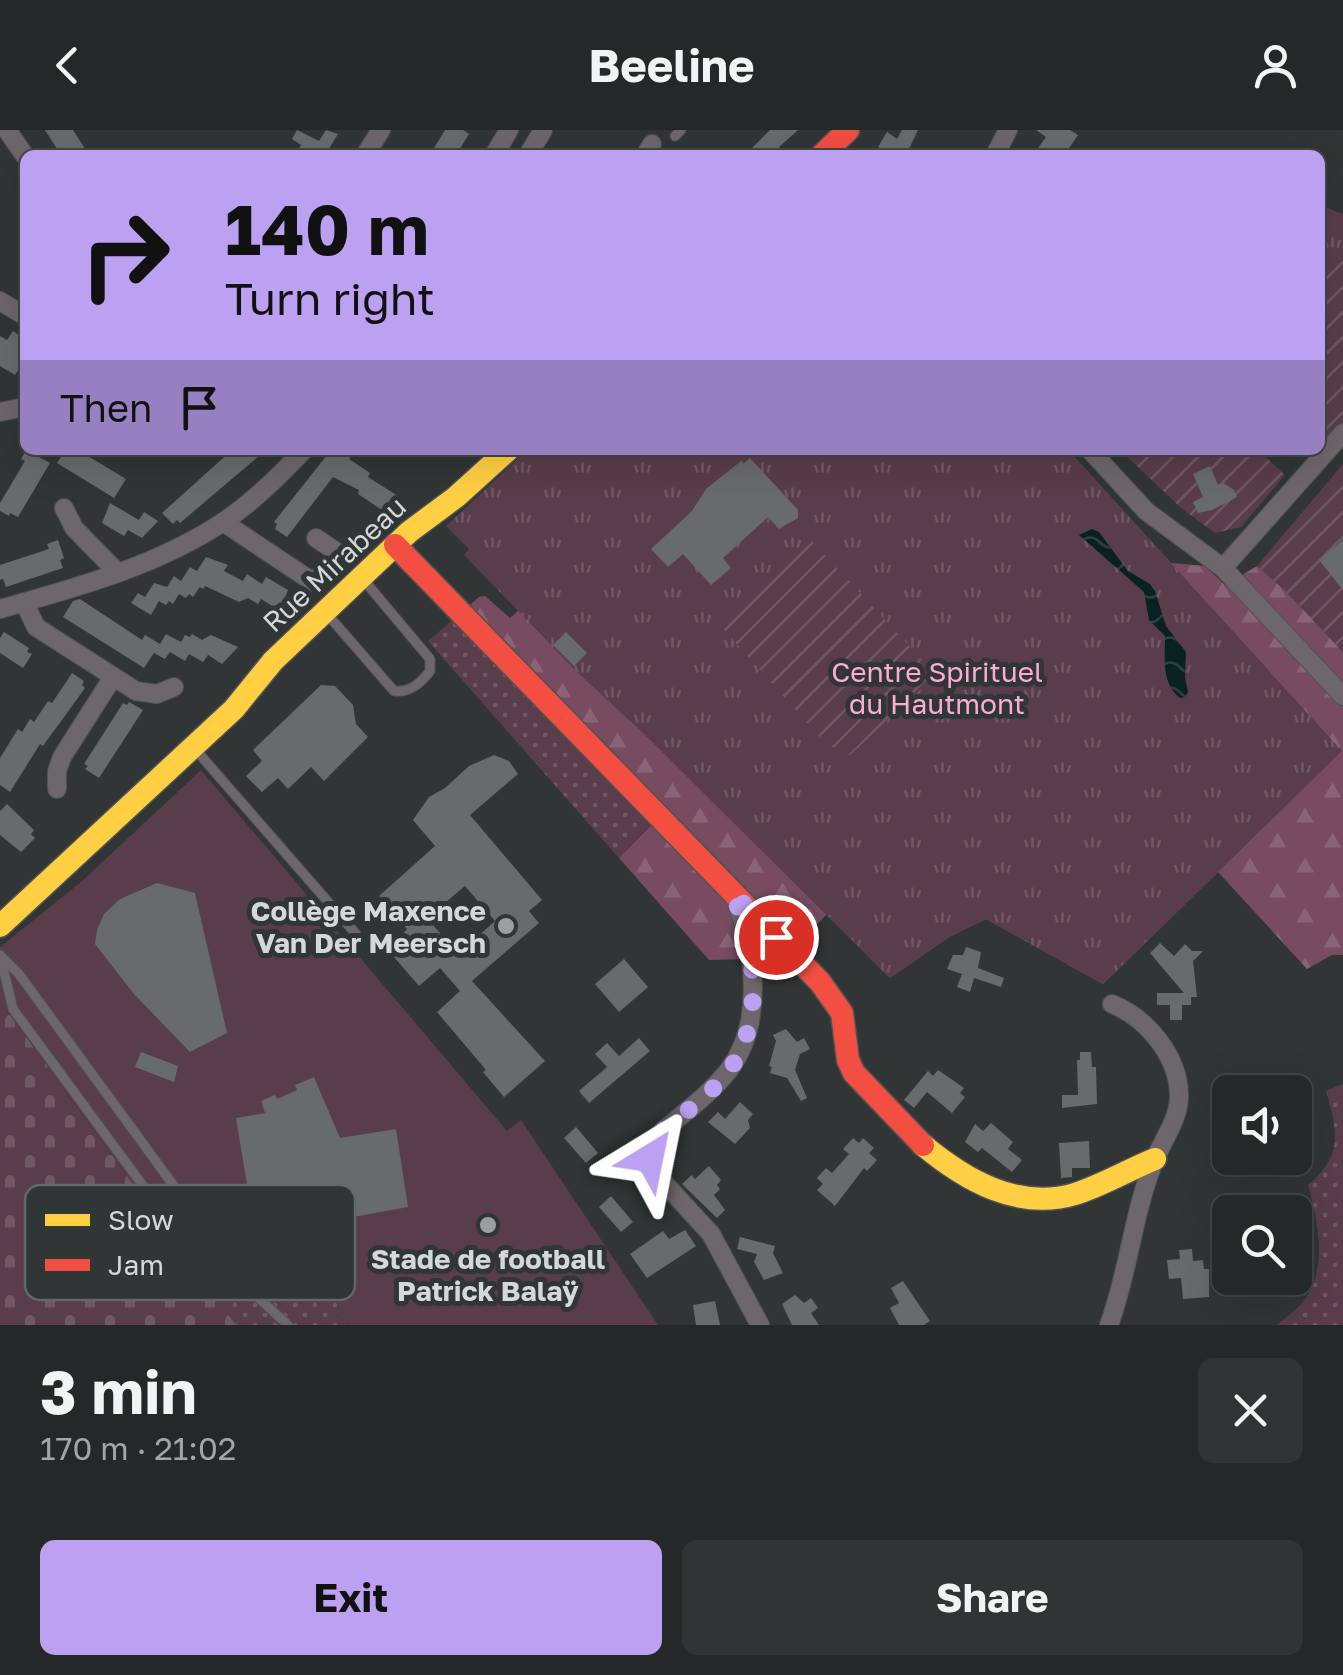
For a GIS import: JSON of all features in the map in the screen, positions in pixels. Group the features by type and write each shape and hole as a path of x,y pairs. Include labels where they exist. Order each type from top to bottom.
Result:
{"street":[{"path":"827,150 848,130"},
{"path":"1325,453 1343,433"},
{"path":"0,609 163,555 223,522 299,455"},
{"name":"Rue Mirabeau","path":"0,926 234,709 258,692 329,616 503,455"},
{"path":"1095,455 1146,511 1223,568 1343,696"},
{"path":"1223,568 1323,455"},
{"path":"64,508 74,528 117,572"},
{"path":"223,522 313,582 341,555 316,538"},
{"path":"399,550 836,1002 845,1020 848,1060 861,1081 918,1139 964,1177 1008,1196 1052,1198 1081,1192 1155,1159"},
{"path":"24,602 36,627 114,677 149,695 174,688"},
{"path":"57,790 62,756 114,677"},
{"name":"Rue Mirabeau","path":"0,911 57,870"},
{"path":"732,892 752,976 746,1035 732,1066 658,1135 650,1158 658,1179 711,1234 760,1325"},
{"path":"1109,1325 1155,1159 1177,1110 1178,1080 1159,1042 1140,1020 1112,1004"}],"lane":[{"path":"329,616 394,692 406,691 420,682 430,671 430,658 365,582"},
{"path":"194,747 356,934"},
{"path":"0,955 13,1008 143,1185"},
{"path":"0,955 19,974 173,1185"},
{"path":"260,1300 288,1325"}],"green space":[{"path":"1325,207 1343,214 1343,261 1325,263"},
{"path":"1343,261 1343,424 1325,445 1325,263"},
{"name":"Centre Spirituel du Hautmont","path":"522,455 1073,455 1342,751 1103,984 986,919 949,937 890,978 577,672 464,555 469,549 446,526"},
{"name":"Centre Spirituel du Hautmont","path":"1057,455 1073,455 1171,563 1205,566 1225,585 1257,566 1343,652 1343,955 1332,955 1307,969 1218,872 1103,984 986,919 949,937 890,978 827,914 784,958 709,960 619,858 652,824 454,619 485,596 510,618 519,610 577,671"},
{"path":"1125,455 1263,455 1285,475 1241,527 1215,533 1181,508"},
{"path":"1343,464 1343,652 1257,566"},
{"path":"812,541 936,675 850,755 826,744 718,623"},
{"path":"454,619 652,823 619,858 428,641"},
{"path":"201,770 507,1131 521,1120 658,1325 349,1325 334,1300 355,1300 355,1185 134,1185 0,1001 0,947 81,882"},
{"path":"0,1001 134,1185 25,1185 25,1300 218,1300 236,1325 0,1325"},
{"path":"1343,1084 1343,1325 1277,1325 1307,1295 1312,1295 1316,1277 1318,1230 1308,1185 1327,1164 1335,1142 1326,1091"},
{"path":"218,1300 335,1300 349,1325 236,1325"}],"water":[{"path":"1092,529 1099,532 1128,571 1155,591 1166,626 1186,652 1185,697 1180,698 1170,685 1165,670 1165,636 1149,620 1144,592 1079,535"}],"building":[{"path":"45,130 73,130 86,150 58,150"},
{"path":"297,130 319,141 326,130 338,134 328,150 298,150 301,145 292,139"},
{"path":"445,130 469,134 459,150 433,150"},
{"path":"770,130 798,130 779,147 782,150 751,149"},
{"path":"902,130 918,130 908,150 878,147 887,132 897,139"},
{"path":"1036,130 1070,130 1078,135 1068,150 1037,150 1046,137"},
{"path":"13,331 20,336 20,367 15,375 0,366 0,336 7,340"},
{"path":"23,455 35,455 50,463 18,517 10,513 9,516 0,511 0,503 25,461 21,459"},
{"path":"63,455 86,455 126,479 114,498 57,463"},
{"path":"226,455 260,455 180,523 177,520 173,524 162,513"},
{"path":"327,455 352,455 349,459 370,473 368,477 398,496 389,510 382,510 358,494 359,490 333,477 287,537 275,529 274,522"},
{"path":"750,458 798,510 798,518 779,529 768,517 723,558 731,568 711,585 683,554 668,567 651,549 692,511 706,489"},
{"path":"1210,466 1218,485 1223,483 1237,497 1198,513 1193,502 1203,497 1193,474"},
{"path":"110,503 139,520 144,512 158,521 142,538 128,530 124,536 102,523"},
{"path":"58,540 63,568 6,587 0,580 0,565 49,549 47,544"},
{"path":"1343,540 1343,590 1319,560"},
{"path":"206,557 228,565 224,571 243,581 247,574 262,584 266,577 288,590 280,611 261,599 258,604 248,598 239,602 205,586 193,597 179,594 173,604 159,601 151,615 131,603 138,593 145,597 154,583 167,587 174,576 181,581 190,567 197,571"},
{"path":"80,599 142,640 145,635 160,644 166,634 181,642 185,635 202,640 211,635 238,647 222,664 208,655 203,662 189,654 185,661 170,652 165,659 154,653 144,668 63,617 73,601"},
{"path":"4,632 29,648 27,652 32,654 23,668 0,653"},
{"path":"566,632 587,653 574,666 553,645"},
{"path":"72,673 84,681 85,688 43,746 40,744 10,792 0,785 0,758 18,729 22,732 30,719 34,722"},
{"path":"321,685 335,686 353,705 356,724 368,737 324,781 311,767 288,789 278,778 262,792 246,776 262,761 253,750"},
{"path":"123,703 143,710 99,778 84,764"},
{"path":"494,755 509,761 518,774 470,815 542,900 529,911 539,923 472,981 545,1061 504,1097 437,1012 460,991 440,968 419,986 388,950 407,929 379,896 435,846 413,820 429,797 469,766","holes":["465,886 495,921 458,954 427,918"]},
{"path":"7,804 34,830 31,834 35,838 21,852 0,835 0,811"},
{"path":"157,883 195,893 227,1033 190,1052 134,994 95,944 104,914 120,899"},
{"path":"1160,943 1174,956 1185,944 1192,951 1203,951 1193,961 1197,997 1191,997 1191,1005 1182,1005 1182,1020 1170,1020 1170,1005 1157,1005 1157,993 1184,993 1150,953"},
{"path":"966,947 981,952 978,968 1004,978 1001,987 974,978 970,992 957,987 962,974 947,969 953,955 963,955"},
{"path":"624,959 648,987 619,1012 595,984"},
{"path":"786,1029 797,1042 804,1038 810,1049 800,1054 795,1070 807,1098 801,1101 787,1078 770,1073 776,1041 773,1035"},
{"path":"639,1038 650,1051 589,1103 579,1091 607,1067 595,1054 607,1043 619,1056"},
{"path":"141,1052 178,1066 174,1082 135,1067"},
{"path":"1080,1052 1091,1052 1092,1067 1096,1067 1097,1104 1062,1108 1062,1095 1078,1095"},
{"path":"938,1070 964,1088 960,1093 965,1097 952,1113 927,1092 914,1108 904,1100 928,1071 933,1076"},
{"path":"314,1077 340,1138 396,1129 408,1207 355,1217 355,1185 247,1185 236,1118 265,1113 261,1101 297,1090 295,1085"},
{"path":"740,1102 753,1114 748,1120 750,1128 735,1144 708,1122 718,1112 725,1119"},
{"path":"991,1123 1013,1142 1008,1149 1022,1160 1012,1172 982,1148 978,1152 965,1142 975,1124 983,1131"},
{"path":"576,1127 598,1153 586,1163 564,1138"},
{"path":"853,1138 859,1143 863,1138 874,1148 869,1153 877,1160 867,1171 864,1168 835,1206 817,1190 823,1184 817,1178 826,1168 832,1173 849,1154 843,1149"},
{"path":"1089,1141 1090,1168 1072,1168 1072,1177 1061,1178 1059,1143"},
{"path":"709,1166 721,1180 714,1195 725,1210 717,1218 682,1184 692,1175 695,1179"},
{"path":"611,1196 633,1222 621,1232 599,1207"},
{"path":"685,1230 696,1246 647,1278 630,1254 663,1231 669,1239"},
{"path":"740,1237 775,1246 773,1253 783,1273 764,1280 754,1262 757,1254 737,1249"},
{"path":"1192,1249 1193,1261 1203,1260 1204,1269 1209,1269 1209,1297 1183,1299 1181,1278 1169,1279 1167,1260 1180,1259 1179,1250"},
{"path":"903,1281 930,1321 924,1325 899,1325 890,1308 899,1303 891,1288"},
{"path":"795,1295 804,1303 811,1298 818,1308 811,1313 819,1325 792,1325 782,1304"},
{"path":"715,1301 720,1325 696,1325 693,1305"}],"traffic: slow":[{"path":"0,926 234,709 273,661 409,532 502,455"},
{"path":"923,1145 956,1170 993,1189 1033,1198 1075,1194 1155,1159"}],"traffic: jam":[{"path":"827,150 848,130"},
{"path":"395,545 820,982 842,1013 848,1060 854,1073 923,1145"}],"place":[{"name":"Collège Maxence Van Der Meersch","path":"506,926"},
{"name":"Stade de football Patrick Balaÿ","path":"488,1225"}],"route":[{"path":"650,1158 658,1135 732,1066 746,1035 752,976 746,936 732,892 776,937"}]}
